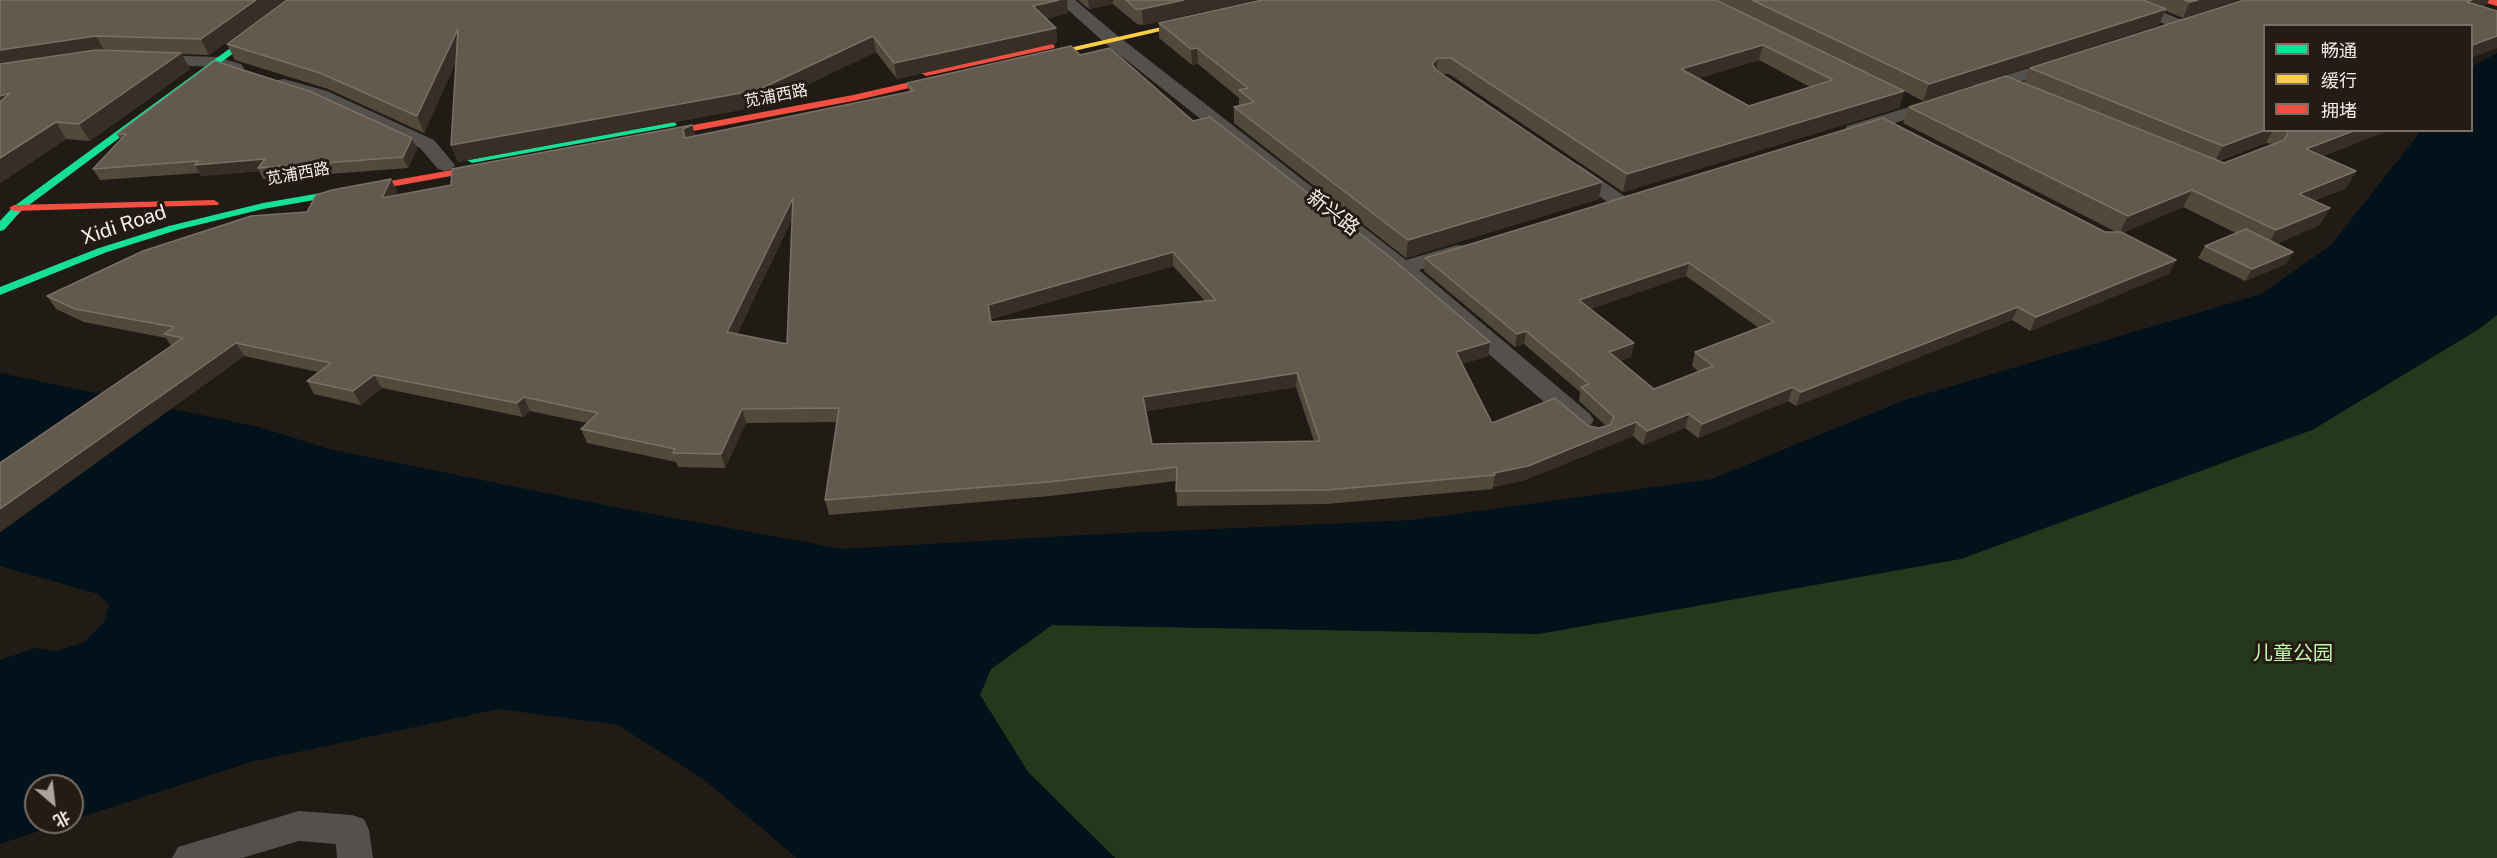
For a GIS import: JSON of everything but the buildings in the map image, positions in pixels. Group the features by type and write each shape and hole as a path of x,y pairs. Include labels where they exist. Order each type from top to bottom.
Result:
{"street":[{"path":"0,228 17,209 301,0"},
{"name":"新兴路","path":"1065,0 1403,267 1596,432"},
{"name":"苋浦西路","path":"261,202 589,148 853,98 1260,0"},
{"name":"苋浦西路","path":"261,202 445,165 845,91 1292,0"},
{"path":"2118,0 2181,25"},
{"path":"2486,0 2497,3"},
{"path":"2149,35 2204,18"},
{"path":"1836,135 2074,59"},
{"path":"139,60 217,62 248,72"},
{"path":"269,78 321,95 427,144 445,165"},
{"path":"1999,82 2031,96"},
{"path":"1899,99 1921,109"},
{"path":"1881,122 1902,132"},
{"path":"1560,160 1619,201"},
{"path":"1596,208 1642,194"},
{"name":"Xidi Road","path":"0,277 101,239 161,221 243,201"},
{"name":"Xidi Road","path":"0,207 17,209 261,202"},
{"name":"Xidi Road","path":"0,291 103,250 261,202"},
{"path":"1403,267 1471,246"},
{"path":"190,858 299,826 352,830 355,858"}],"green space":[{"name":"儿童公园","path":"2497,315 2497,858 1115,858 1028,772 980,695 991,669 1052,625 1539,634 2312,430 2479,329"}],"shaded area":[{"path":"2497,53 2497,315 2479,329 2312,430 1961,559 1539,634 1052,625 991,669 980,695 1028,772 1115,858 797,858 703,779 618,725 499,709 251,762 84,816 84,774 24,774 24,834 30,834 0,844 0,660 35,648 57,651 84,642 104,622 109,605 98,594 0,566 0,373 259,427 329,449 620,508 843,549 1412,520 1712,479 1902,401 2261,294 2331,245 2420,132 2473,132 2473,66"}],"traffic: fast":[{"path":"0,228 17,209 301,0"},
{"path":"472,160 672,124"},
{"path":"0,291 103,250 173,228 263,206 379,186"}],"traffic: slow":[{"path":"1030,58 1292,0"}],"traffic: jam":[{"path":"2486,0 2497,3"},
{"path":"926,73 1051,46"},
{"path":"651,136 853,98 950,76"},
{"path":"379,186 497,165"},
{"path":"14,208 214,203"}]}
